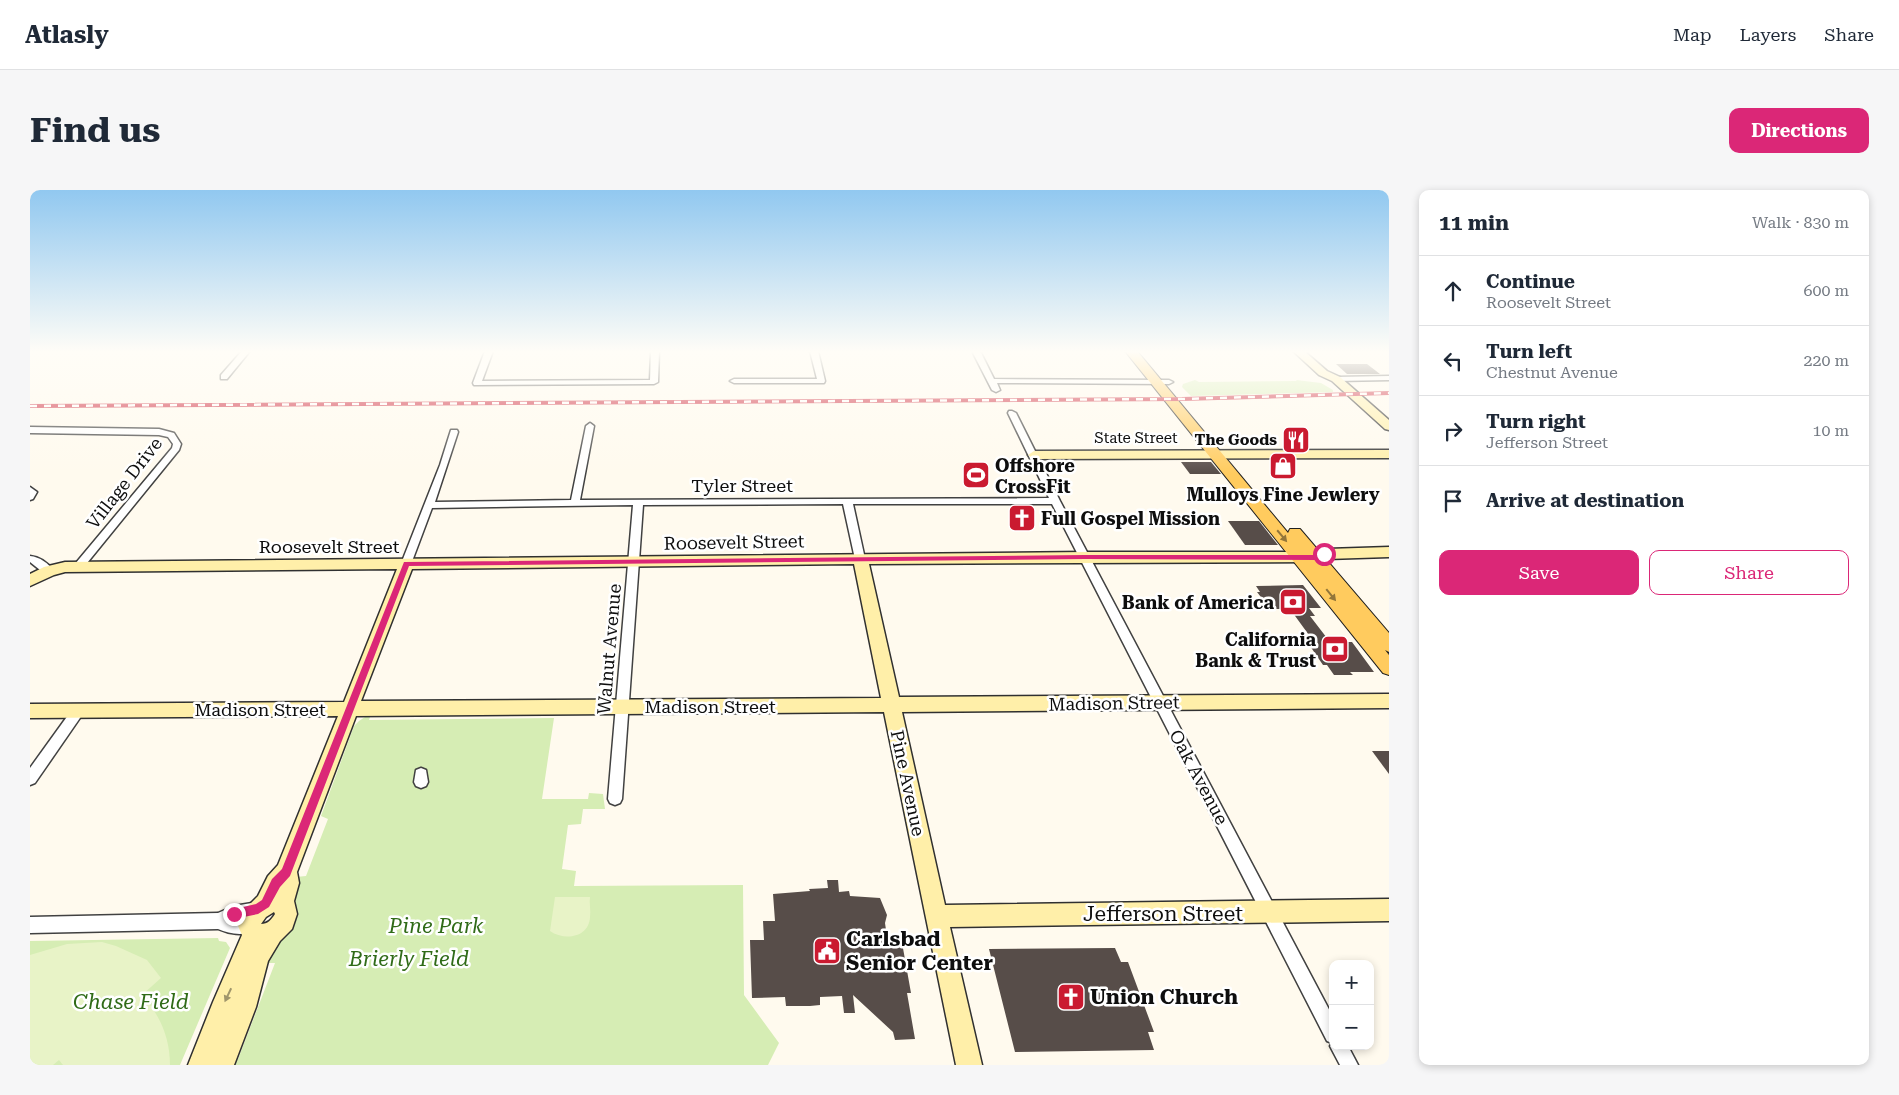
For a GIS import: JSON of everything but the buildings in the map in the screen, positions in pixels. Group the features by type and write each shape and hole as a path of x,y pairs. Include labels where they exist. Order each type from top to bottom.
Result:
{"main road":[{"path":"1171,392 1307,557 1389,668"},
{"path":"1307,557 1389,645"}],"street":[{"path":"1352,392 1384,418"},
{"name":"Oak Avenue","path":"1012,413 1055,501 1329,1027"},
{"path":"575,502 590,426"},
{"name":"Village Drive","path":"30,430 160,432 171,435 177,444 176,448 78,566"},
{"path":"201,1065 221,1010 263,918 288,883 286,872 429,506 454,432"},
{"name":"State Street","path":"1034,455 1389,454"},
{"path":"30,490 32,492 30,497"},
{"name":"Pine Avenue","path":"847,501 969,1065"},
{"name":"Tyler Street","path":"429,506 575,502 1055,501"},
{"name":"Walnut Avenue","path":"615,799 638,502"},
{"name":"Roosevelt Street","path":"30,581 49,571 78,566 1085,557 1307,557 1327,554 1389,552"},
{"path":"1307,557 1328,560 1389,560"},
{"path":"30,559 36,560 49,571"},
{"name":"Madison Street","path":"30,710 1389,701"},
{"path":"30,779 78,711"},
{"name":"Jefferson Street","path":"937,916 1269,914 1389,910"},
{"path":"30,925 219,921 229,926 263,918"},
{"path":"221,1065 244,1007 258,957 263,918"},
{"path":"1341,1050 1349,1065"}],"green space":[{"path":"1187,392 1333,392 1333,392 1191,396"},
{"name":"Pine Park","path":"365,717 370,717 369,720 554,718 542,799 588,799 589,793 603,794 605,809 583,809 581,824 568,825 562,869 576,871 574,886 743,885 744,995 779,1043 768,1065 224,1065 238,1059 275,963 266,963 265,961 294,919 295,906 289,895 296,877 306,876 328,819 321,816 354,726"},
{"path":"555,897 590,897 589,924 581,933 569,937 550,931"},
{"name":"Chase Field","path":"218,938 219,941 226,942 230,948 180,1065 30,1065 30,941"},
{"name":"Chase Field","path":"102,942 147,960 161,978 142,995 163,1027 170,1055 170,1065 63,1065 59,1060 53,1065 30,1065 30,955 67,944"}],"railway":[{"path":"30,406 1182,399 1389,393"}],"place":[{"name":"The Goods","path":"1296,440"},
{"name":"Mulloys Fine Jewlery","path":"1283,466"},
{"name":"Offshore CrossFit","path":"976,475"},
{"name":"Full Gospel Mission","path":"1022,518"},
{"name":"Bank of America","path":"1293,602"},
{"name":"California Bank & Trust","path":"1335,649"},
{"name":"Carlsbad Senior Center","path":"827,951"},
{"name":"Union Church","path":"1071,997"}],"route":[{"path":"234,914 258,909 266,904 276,883 286,872 315,803 406,564 1085,557 1235,558 1315,557 1324,554"}],"park label":[{"name":"Brierly Field","path":"409,959"}]}
